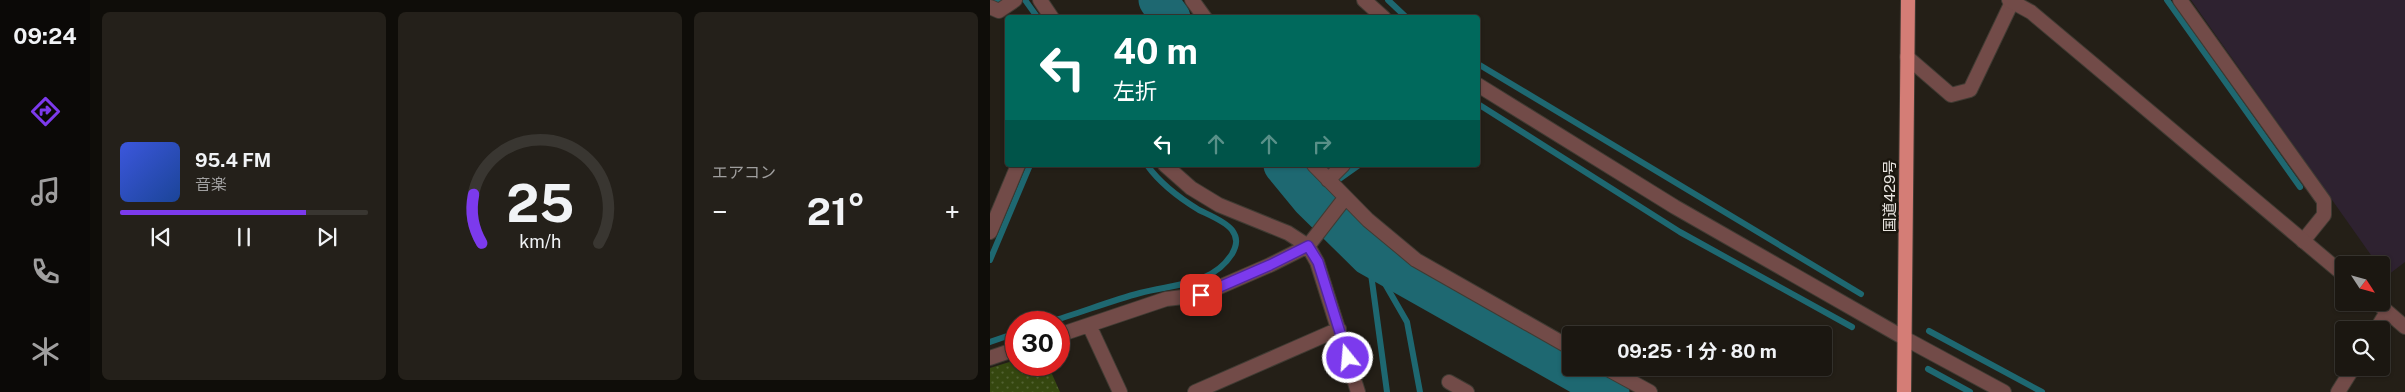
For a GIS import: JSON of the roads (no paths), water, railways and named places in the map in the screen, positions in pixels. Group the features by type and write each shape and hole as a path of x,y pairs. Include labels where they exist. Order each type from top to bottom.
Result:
{"highway":[{"name":"国道429号","path":"1904,392 1908,0"}],"street":[{"path":"990,7 1000,11 1015,0"},
{"path":"1040,0 1050,15"},
{"path":"1192,0 1202,15"},
{"path":"1364,0 1381,15"},
{"path":"2180,0 2324,201 2324,215 2303,241"},
{"path":"1907,57 1951,94 1970,90 2011,1 2030,12 2335,268"},
{"path":"1480,86 1674,207 1906,339 2004,392"},
{"path":"990,232 1017,167"},
{"path":"1168,167 1191,188 1219,205 1312,241"},
{"path":"1316,167 1337,191 1368,220 1416,260 1562,343"},
{"path":"1070,331 1166,298 1201,295 1270,265 1312,241 1337,191 1343,167"},
{"path":"1312,241 1358,392"},
{"path":"2382,321 2387,312 2405,327"},
{"path":"1089,325 1120,392"},
{"path":"1195,392 1339,329"},
{"path":"990,358 1005,353"},
{"path":"1621,376 1650,392"},
{"path":"2338,392 2348,376"},
{"path":"1449,382 1467,392"}],"waterway":[{"path":"996,0 1001,0"},
{"path":"1025,0 1036,15"},
{"path":"1158,0 1169,15"},
{"path":"1388,0 1404,15"},
{"path":"2167,0 2300,187"},
{"path":"1480,65 1861,294"},
{"path":"1480,105 1680,232 1852,327"},
{"path":"990,260 1029,167"},
{"path":"1070,315 1129,296 1203,278 1224,264 1232,254 1236,245 1236,239 1229,227 1217,218 1199,210 1178,195 1164,184 1149,167"},
{"path":"1285,167 1311,199 1369,256 1610,392"},
{"path":"1311,199 1356,167"},
{"path":"1369,256 1407,322 1420,392"},
{"path":"1369,259 1387,392"},
{"path":"1929,331 2042,392"},
{"path":"990,342 1005,337"},
{"path":"1928,369 1970,392"}]}
